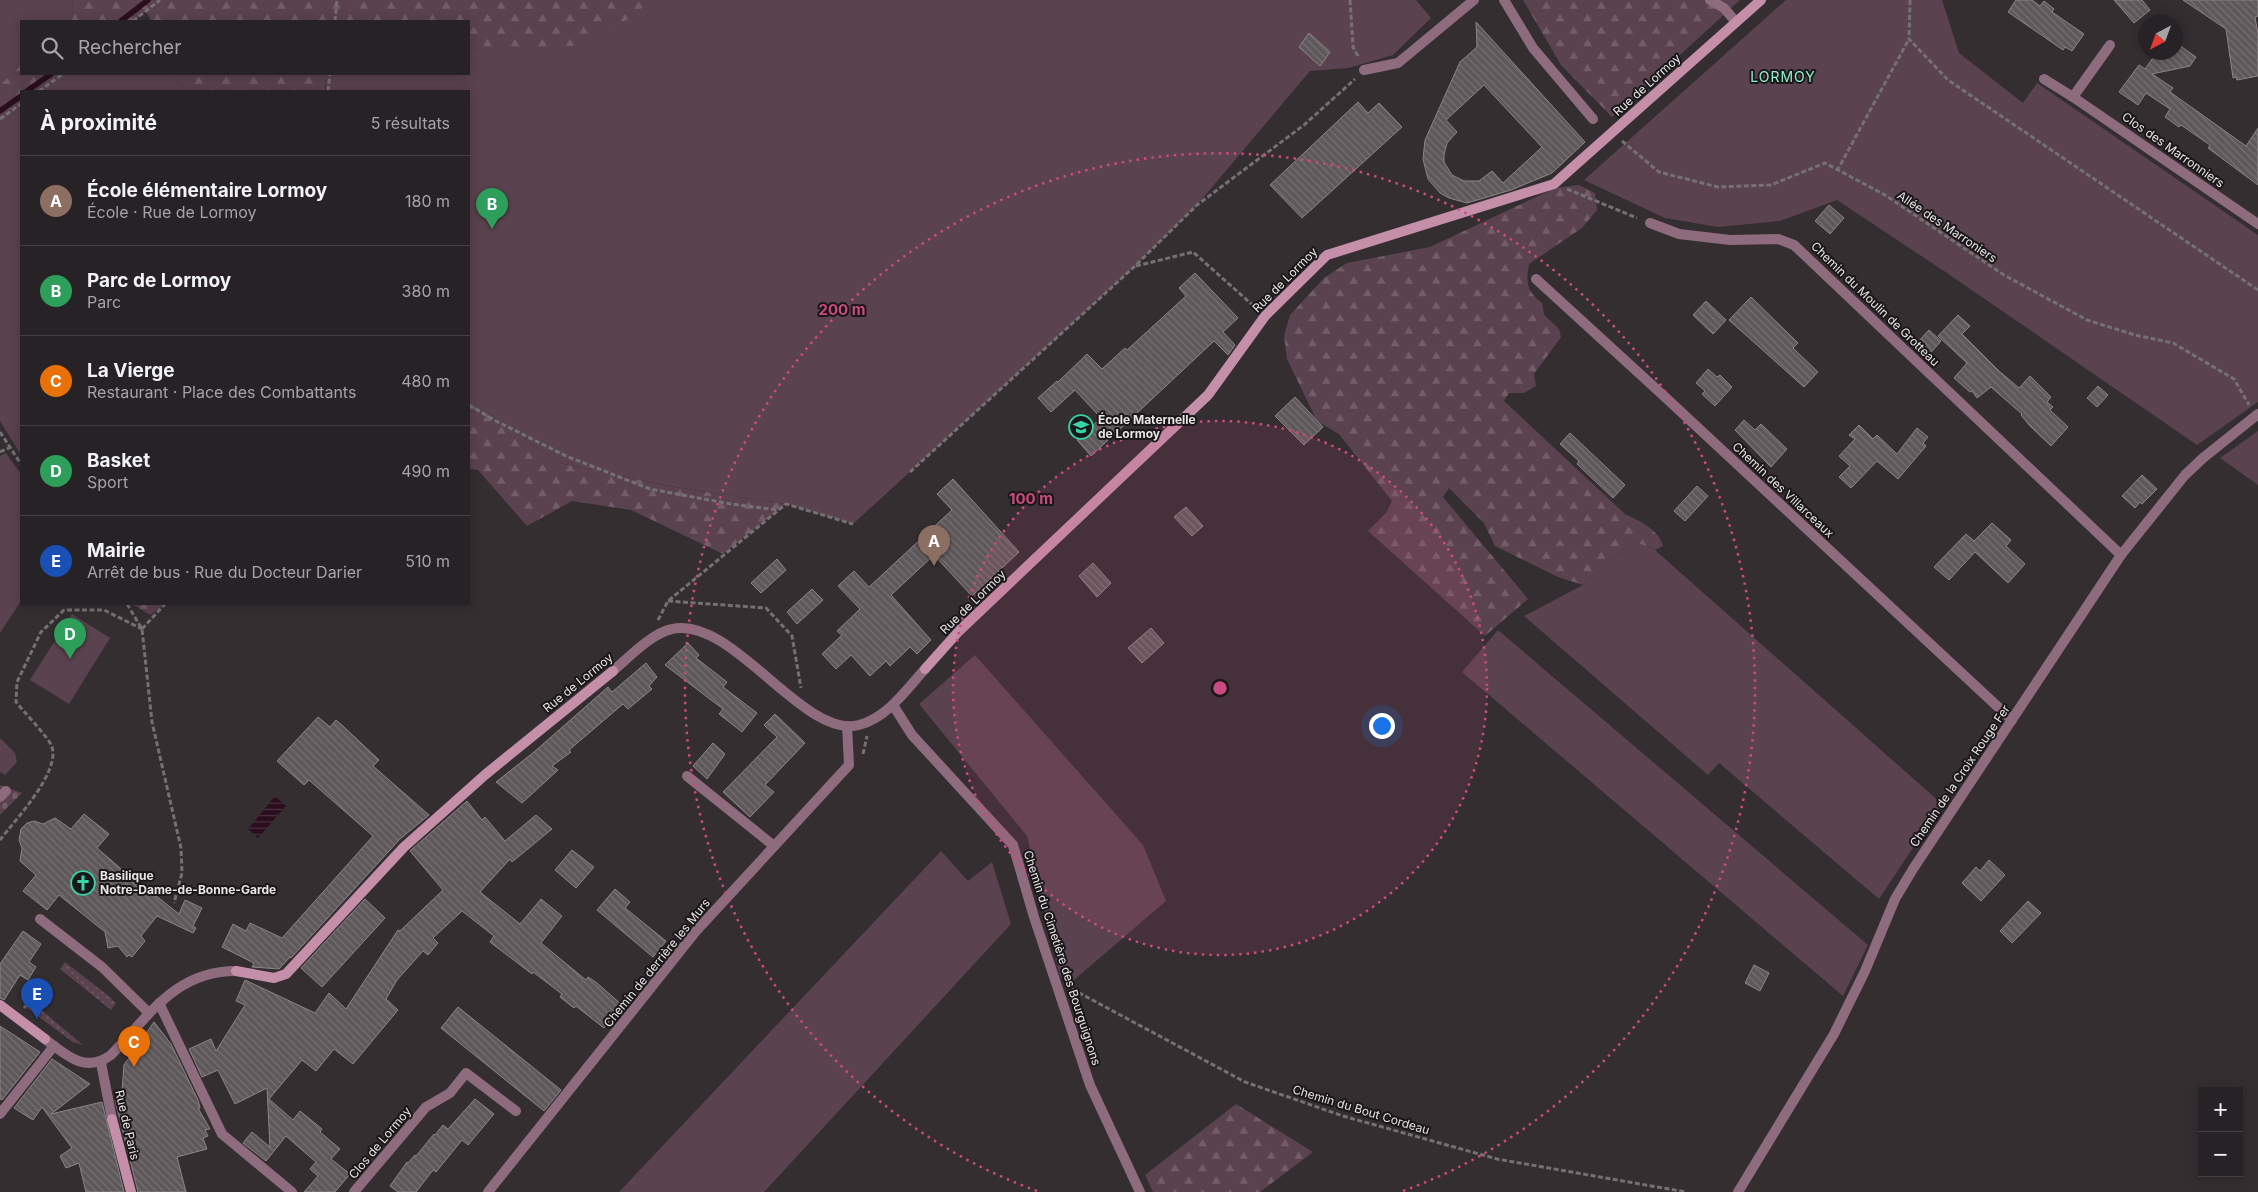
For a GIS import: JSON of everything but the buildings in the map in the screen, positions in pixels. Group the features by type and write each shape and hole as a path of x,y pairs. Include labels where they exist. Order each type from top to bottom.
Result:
{"street":[{"path":"1364,70 1398,63 1467,3 1474,0"},
{"path":"1504,0 1533,48 1593,119"},
{"path":"1710,0 1724,8 1736,22"},
{"name":"Rue de Lormoy","path":"101,1062 121,1044 159,1003 184,984 218,971 236,971 274,978 286,974 404,847 479,780 646,643 671,629 690,628 727,646 823,720 847,726 858,725 893,705 959,631 1208,395 1265,316 1327,255 1554,184 1761,0"},
{"path":"2073,97 2110,46"},
{"name":"Clos des Marronniers","path":"2044,78 2258,224"},
{"name":"Chemin du Moulin de Grotteau","path":"1650,223 1679,234 1730,240 1778,239 1794,245 2121,555"},
{"name":"Chemin des Villarceaux","path":"1536,280 1665,396 2012,720"},
{"name":"Chemin de la Croix Rouge Fer","path":"1738,1192 1834,1034 1865,971 1895,899 2121,555 2185,475 2256,415"},
{"name":"Chemin du Cimetière des Bourguignons","path":"893,705 912,735 1013,845 1054,980 1090,1085 1140,1192"},
{"name":"Chemin de derrière les Murs","path":"488,1192 697,930 850,765 847,726"},
{"path":"687,776 774,846"},
{"path":"40,919 102,967 149,1013"},
{"path":"159,1003 222,1134 292,1192"},
{"path":"0,1005 76,1061 89,1065 101,1062"},
{"path":"0,1114 54,1046"},
{"name":"Rue de Paris","path":"101,1062 112,1118 131,1192"},
{"name":"Clos de Lormoy","path":"354,1192 426,1107 450,1093 466,1072 516,1111"}],"path":[{"path":"134,20 160,0"},
{"path":"334,20 337,0"},
{"path":"910,472 1135,266 1197,205 1304,125 1364,70 1353,47 1350,0"},
{"path":"1837,171 1909,39 1910,0"},
{"path":"1909,39 1948,80 2258,290"},
{"path":"40,90 62,75"},
{"path":"328,90 330,75"},
{"path":"0,119 20,105"},
{"name":"Allée des Marroniers","path":"1612,133 1658,172 1718,187 1771,185 1825,163 1885,195 2004,275 2087,320 2135,335 2174,343 2234,379 2256,415"},
{"path":"1554,184 1650,223"},
{"path":"1135,266 1193,252 1265,316"},
{"path":"470,406 496,421 566,456 650,489 731,504 778,510"},
{"path":"0,432 20,463"},
{"path":"0,452 9,448"},
{"path":"646,643 668,601 786,504 853,524"},
{"path":"668,601 766,608 792,636 805,706"},
{"path":"128,605 142,629 152,722 181,848 182,874 174,903"},
{"path":"142,629 164,605"},
{"path":"0,840 39,789 52,764 52,747 16,702 17,682 42,632 64,610 104,610 142,629"},
{"name":"Chemin du Bout Cordeau","path":"1054,980 1245,1082 1343,1116 1497,1159 1686,1192"}],"green space":[{"path":"0,0 72,0 73,17 70,20 20,20 20,66 0,85"},
{"path":"72,0 649,0 635,16 572,46 481,50 470,47 470,20 150,20 146,11 134,20 70,20 73,17"},
{"path":"649,0 1416,0 1431,18 1393,55 1348,68 1310,71 1197,205 1135,266 853,524 786,504 675,487 559,463 488,413 470,404 470,90 326,90 326,75 470,75 470,47 481,50 634,16"},
{"path":"1523,0 1740,0 1612,117 1561,65"},
{"path":"1786,0 1942,0 1959,53 2023,103 2037,83 2258,235 2258,402 2197,445 1947,273 1837,200 1780,221 1718,227 1665,218 1584,180"},
{"path":"20,66 20,75 62,75 40,90 20,90 20,108 0,125 0,85"},
{"path":"62,75 174,75 177,82 192,90 40,90"},
{"path":"174,75 326,75 325,90 192,90 177,82"},
{"path":"20,108 20,453 0,421 0,125"},
{"path":"1579,185 1595,193 1597,210 1582,228 1529,264 1528,271 1528,286 1530,290 1542,303 1544,315 1559,329 1561,337 1534,374 1536,386 1524,393 1509,393 1504,401 1625,514 1643,523 1653,531 1661,540 1663,546 1655,550 1633,541 1583,585 1558,577 1495,546 1484,523 1449,488 1443,497 1528,599 1485,636 1368,531 1386,513 1392,501 1339,434 1317,421 1287,359 1284,336 1290,315 1324,278 1347,263 1430,247 1555,188"},
{"path":"470,404 488,413 559,463 674,487 786,504 723,554 631,510 572,501 527,526 478,470 470,469"},
{"path":"2258,431 2258,485 2220,458"},
{"path":"6,453 20,473 20,603 0,633 0,456"},
{"path":"1633,541 1655,550 1942,804 1879,899 1719,763 1708,775 1524,616 1583,585"},
{"path":"134,605 165,605 150,615"},
{"path":"72,614 110,638 69,704 30,680"},
{"path":"1498,630 1868,945 1843,996 1462,672"},
{"path":"975,655 1143,845 1166,901 1074,980 1060,976 1027,836 919,704"},
{"path":"0,738 15,753 17,762 5,775 0,772"},
{"path":"0,785 22,793 0,815"},
{"path":"941,851 968,881 992,862 1011,924 764,1192 619,1192"},
{"path":"65,962 116,1003 111,1010 60,969"},
{"path":"32,1002 83,1045 73,1042 27,1008"},
{"path":"1236,1104 1313,1152 1260,1192 1153,1192 1145,1175"}],"shaded area":[{"path":"275,796 286,806 258,838 248,829"}],"waterway":[{"path":"122,20 148,0"},
{"path":"28,90 50,75"},
{"path":"0,111 20,97"}],"place":[{"name":"Parc de Lormoy","path":"492,229"},
{"name":"École Maternelle de Lormoy","path":"1081,427"},
{"name":"École élémentaire Lormoy","path":"934,566"},
{"name":"Basket","path":"70,659"},
{"name":"Basilique Notre-Dame-de-Bonne-Garde","path":"83,883"},
{"name":"Mairie","path":"37,1019"},
{"name":"La Vierge","path":"134,1067"}],"district":[{"name":"LORMOY","path":"1783,77"}]}
